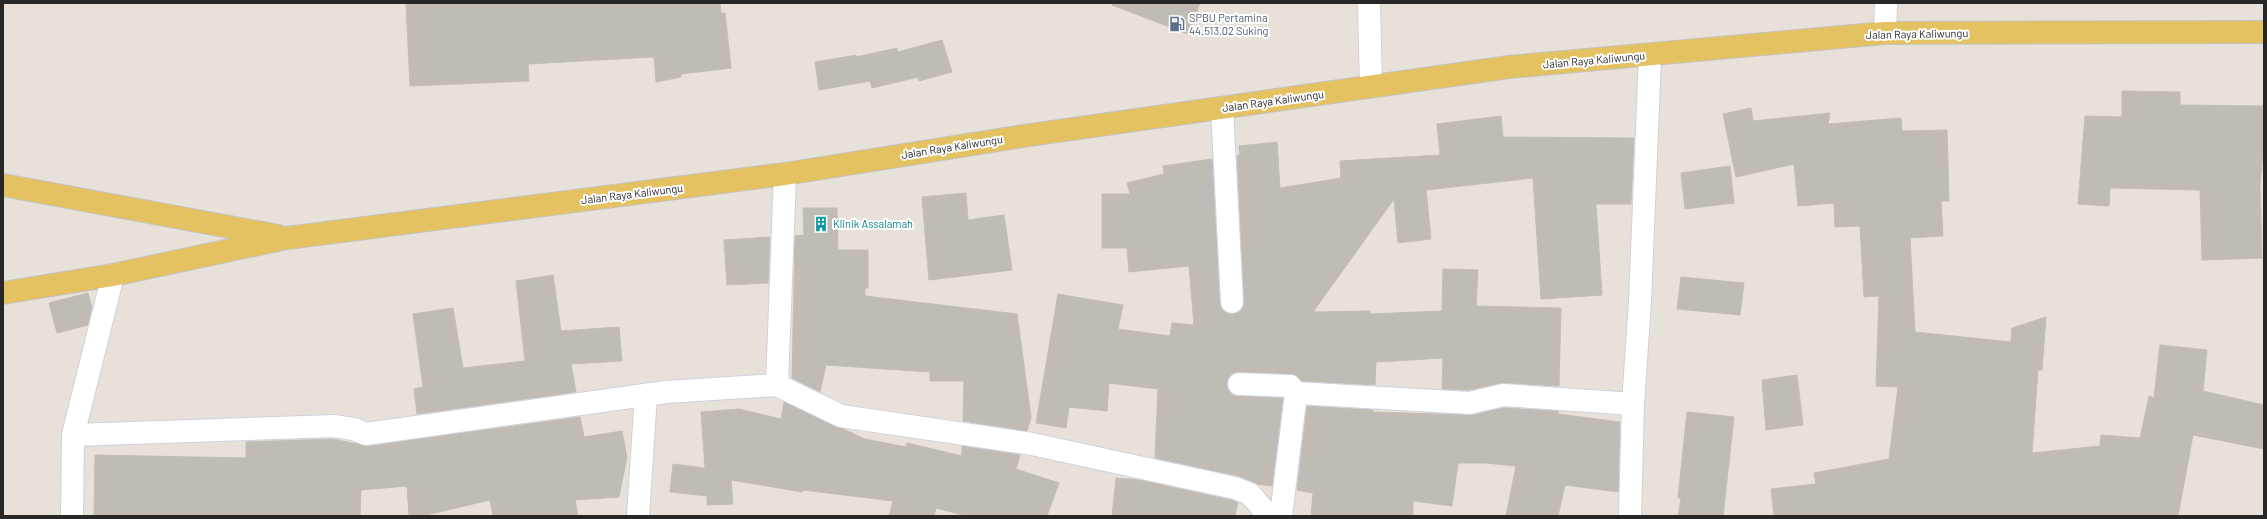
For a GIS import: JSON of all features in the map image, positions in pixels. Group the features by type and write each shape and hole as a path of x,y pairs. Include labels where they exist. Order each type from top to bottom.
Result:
{"main road":[{"name":"Jalan Raya Kaliwungu","path":"287,238 785,174 1023,136 1509,67 1650,56 1885,33 2264,32"},
{"path":"3,185 287,238"},
{"path":"3,293 113,275 287,238"}],"street":[{"path":"1370,3 1371,86"},
{"path":"1885,33 1886,3"},
{"path":"1630,516 1632,404 1640,300 1650,56"},
{"path":"1222,108 1232,302"},
{"path":"776,385 785,174"},
{"path":"72,516 73,435 113,275"},
{"path":"1239,384 1290,386 1296,393 1470,404 1503,395 1632,404"},
{"path":"73,435 333,426 354,428 366,434 646,395 776,385 841,416 1032,444 1235,488 1250,494 1269,516"},
{"path":"1281,516 1296,393"},
{"path":"638,516 646,395"}],"building":[{"path":"406,3 720,3 721,13 725,13 731,68 681,74 681,77 656,82 654,57 528,64 529,81 410,86"},
{"name":"SPBU Pertamina 44.513.02 Suking","path":"1112,3 1200,3 1188,34 1112,5"},
{"path":"942,40 952,72 919,81 918,77 872,88 870,81 819,90 815,62 856,55 856,57 897,48 898,52"},
{"path":"2122,91 2180,92 2180,105 2264,106 2264,143 2260,184 2262,258 2202,260 2200,190 2110,188 2109,206 2078,204 2085,116 2122,117"},
{"path":"1751,108 1753,121 1830,113 1828,124 1901,118 1902,131 1947,130 1949,201 1941,201 1943,236 1910,238 1915,332 2011,342 2012,328 2046,317 2042,370 2038,370 2032,453 2100,446 2101,435 2140,438 2149,396 2154,398 2160,345 2207,350 2203,391 2264,405 2264,449 2193,435 2178,516 1774,516 1771,489 1816,484 1814,473 1889,459 1898,387 1876,386 1879,296 1864,297 1860,226 1835,227 1834,203 1798,206 1794,164 1736,177 1723,114"},
{"path":"1501,116 1503,137 1634,138 1631,204 1596,204 1602,295 1541,299 1533,178 1426,190 1431,239 1398,243 1394,199 1313,312 1370,311 1370,314 1442,311 1443,269 1478,270 1476,306 1561,308 1559,386 1504,383 1469,390 1442,389 1443,358 1376,362 1375,385 1302,381 1296,375 1290,374 1234,373 1229,377 1227,383 1228,390 1233,395 1283,398 1272,486 1256,484 1238,476 1155,458 1158,389 1109,383 1107,411 1069,407 1066,428 1036,423 1058,294 1123,305 1118,329 1170,336 1172,323 1194,325 1189,266 1129,272 1127,248 1102,248 1102,194 1130,194 1127,183 1164,174 1163,166 1212,159 1220,303 1226,313 1233,314 1243,308 1244,301 1237,156 1240,155 1239,146 1277,142 1280,188 1341,178 1340,161 1440,155 1437,124"},
{"path":"1730,166 1734,203 1685,209 1681,173"},
{"path":"966,193 968,220 1004,215 1012,270 929,280 922,197"},
{"path":"803,208 837,208 838,250 868,250 868,288 865,288 865,296 1017,314 1031,417 1027,431 963,421 964,381 930,381 930,372 826,365 820,392 792,378 795,236 804,235"},
{"path":"770,237 768,283 727,285 724,240"},
{"path":"553,275 561,331 619,327 622,361 571,364 576,392 417,414 414,389 423,387 413,314 453,308 463,368 525,361 516,281"},
{"path":"1681,277 1744,283 1740,315 1677,309"},
{"path":"88,293 92,308 88,325 57,333 49,303"},
{"path":"1797,375 1803,425 1766,430 1762,380"},
{"path":"784,402 865,439 906,447 907,443 962,456 962,446 1020,455 1016,469 1059,483 1047,516 967,516 936,508 934,516 889,516 893,501 803,490 802,492 731,480 733,504 707,505 707,496 670,492 673,464 705,468 701,412 739,409 781,419"},
{"path":"1307,406 1373,410 1373,412 1469,415 1504,408 1558,411 1558,414 1620,422 1618,492 1565,485 1558,516 1506,516 1516,466 1486,463 1458,463 1452,506 1413,501 1413,516 1311,516 1313,493 1297,490"},
{"path":"1687,412 1734,417 1723,516 1678,516 1681,498 1678,498"},
{"path":"580,417 584,437 622,431 627,457 619,497 575,500 578,516 493,516 490,500 422,516 409,516 407,486 361,490 360,516 94,516 95,455 246,458 246,442 332,439 368,446"},
{"path":"1116,478 1139,480 1238,502 1235,516 1112,516"}],"place":[{"name":"SPBU Pertamina 44.513.02 Suking","path":"1177,24"},
{"name":"Klinik Assalamah","path":"821,224"}]}
